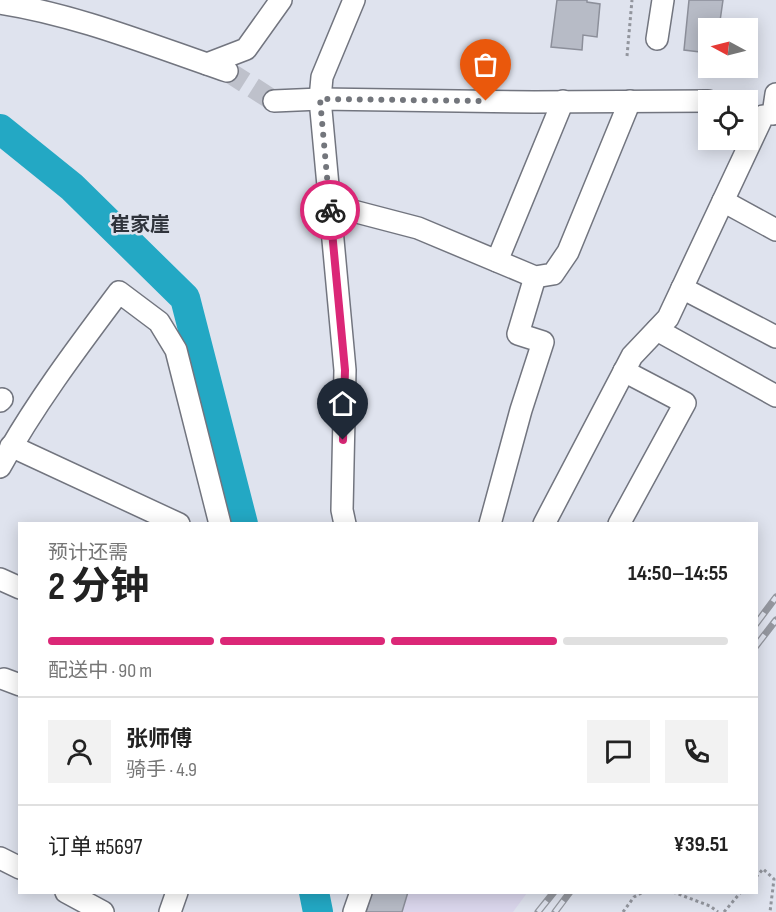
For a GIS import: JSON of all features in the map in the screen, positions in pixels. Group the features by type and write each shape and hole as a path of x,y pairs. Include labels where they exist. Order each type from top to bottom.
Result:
{"street":[{"path":"207,64 246,49 281,0"},
{"path":"345,522 342,510 345,370 320,99 322,77 354,0"},
{"path":"657,39 663,0"},
{"path":"0,3 33,8 227,71"},
{"path":"274,101 320,99 698,101"},
{"path":"497,261 563,101"},
{"path":"330,205 418,228 535,277 553,274 568,252 630,101"},
{"path":"545,522 632,356 668,318 767,109"},
{"path":"723,201 776,230"},
{"path":"490,522 543,342 518,334 535,277"},
{"path":"682,288 776,337"},
{"path":"0,467 11,446 62,369 119,292 159,322 176,350 219,522"},
{"path":"657,330 776,396"},
{"path":"620,522 685,402 624,371"},
{"path":"11,446 174,522"},
{"path":"0,579 18,587"},
{"path":"0,858 18,867"},
{"path":"68,894 103,912"},
{"path":"170,912 176,894"},
{"path":"354,912 360,894"}],"path":[{"path":"627,56 632,0"},
{"path":"758,875 763,869 774,879 770,912"},
{"path":"623,912 634,897 639,894"},
{"path":"678,894 710,906 718,912"},
{"path":"724,912 739,894"}],"shaded area":[{"path":"369,894 526,894 513,912 363,912"}],"building":[{"path":"557,0 587,0 587,2 600,4 597,37 583,35 582,50 551,47"},
{"path":"689,0 723,0 720,18 698,18 698,52 684,50"},
{"path":"371,894 407,894 402,912 366,912"}],"waterway":[{"path":"0,129 72,187 185,298 242,522"},
{"path":"314,894 318,912"}],"tunnel":[{"path":"227,71 274,101"}],"railway":[{"path":"758,621 776,597"},
{"path":"758,643 776,620"},
{"path":"538,912 552,894"},
{"path":"555,912 568,894"}],"way so far":[{"path":"330,210 320,99 486,101"}],"district":[{"name":"崔家崖","path":"140,225"}],"route":[{"path":"330,210 345,370 343,440"}]}
